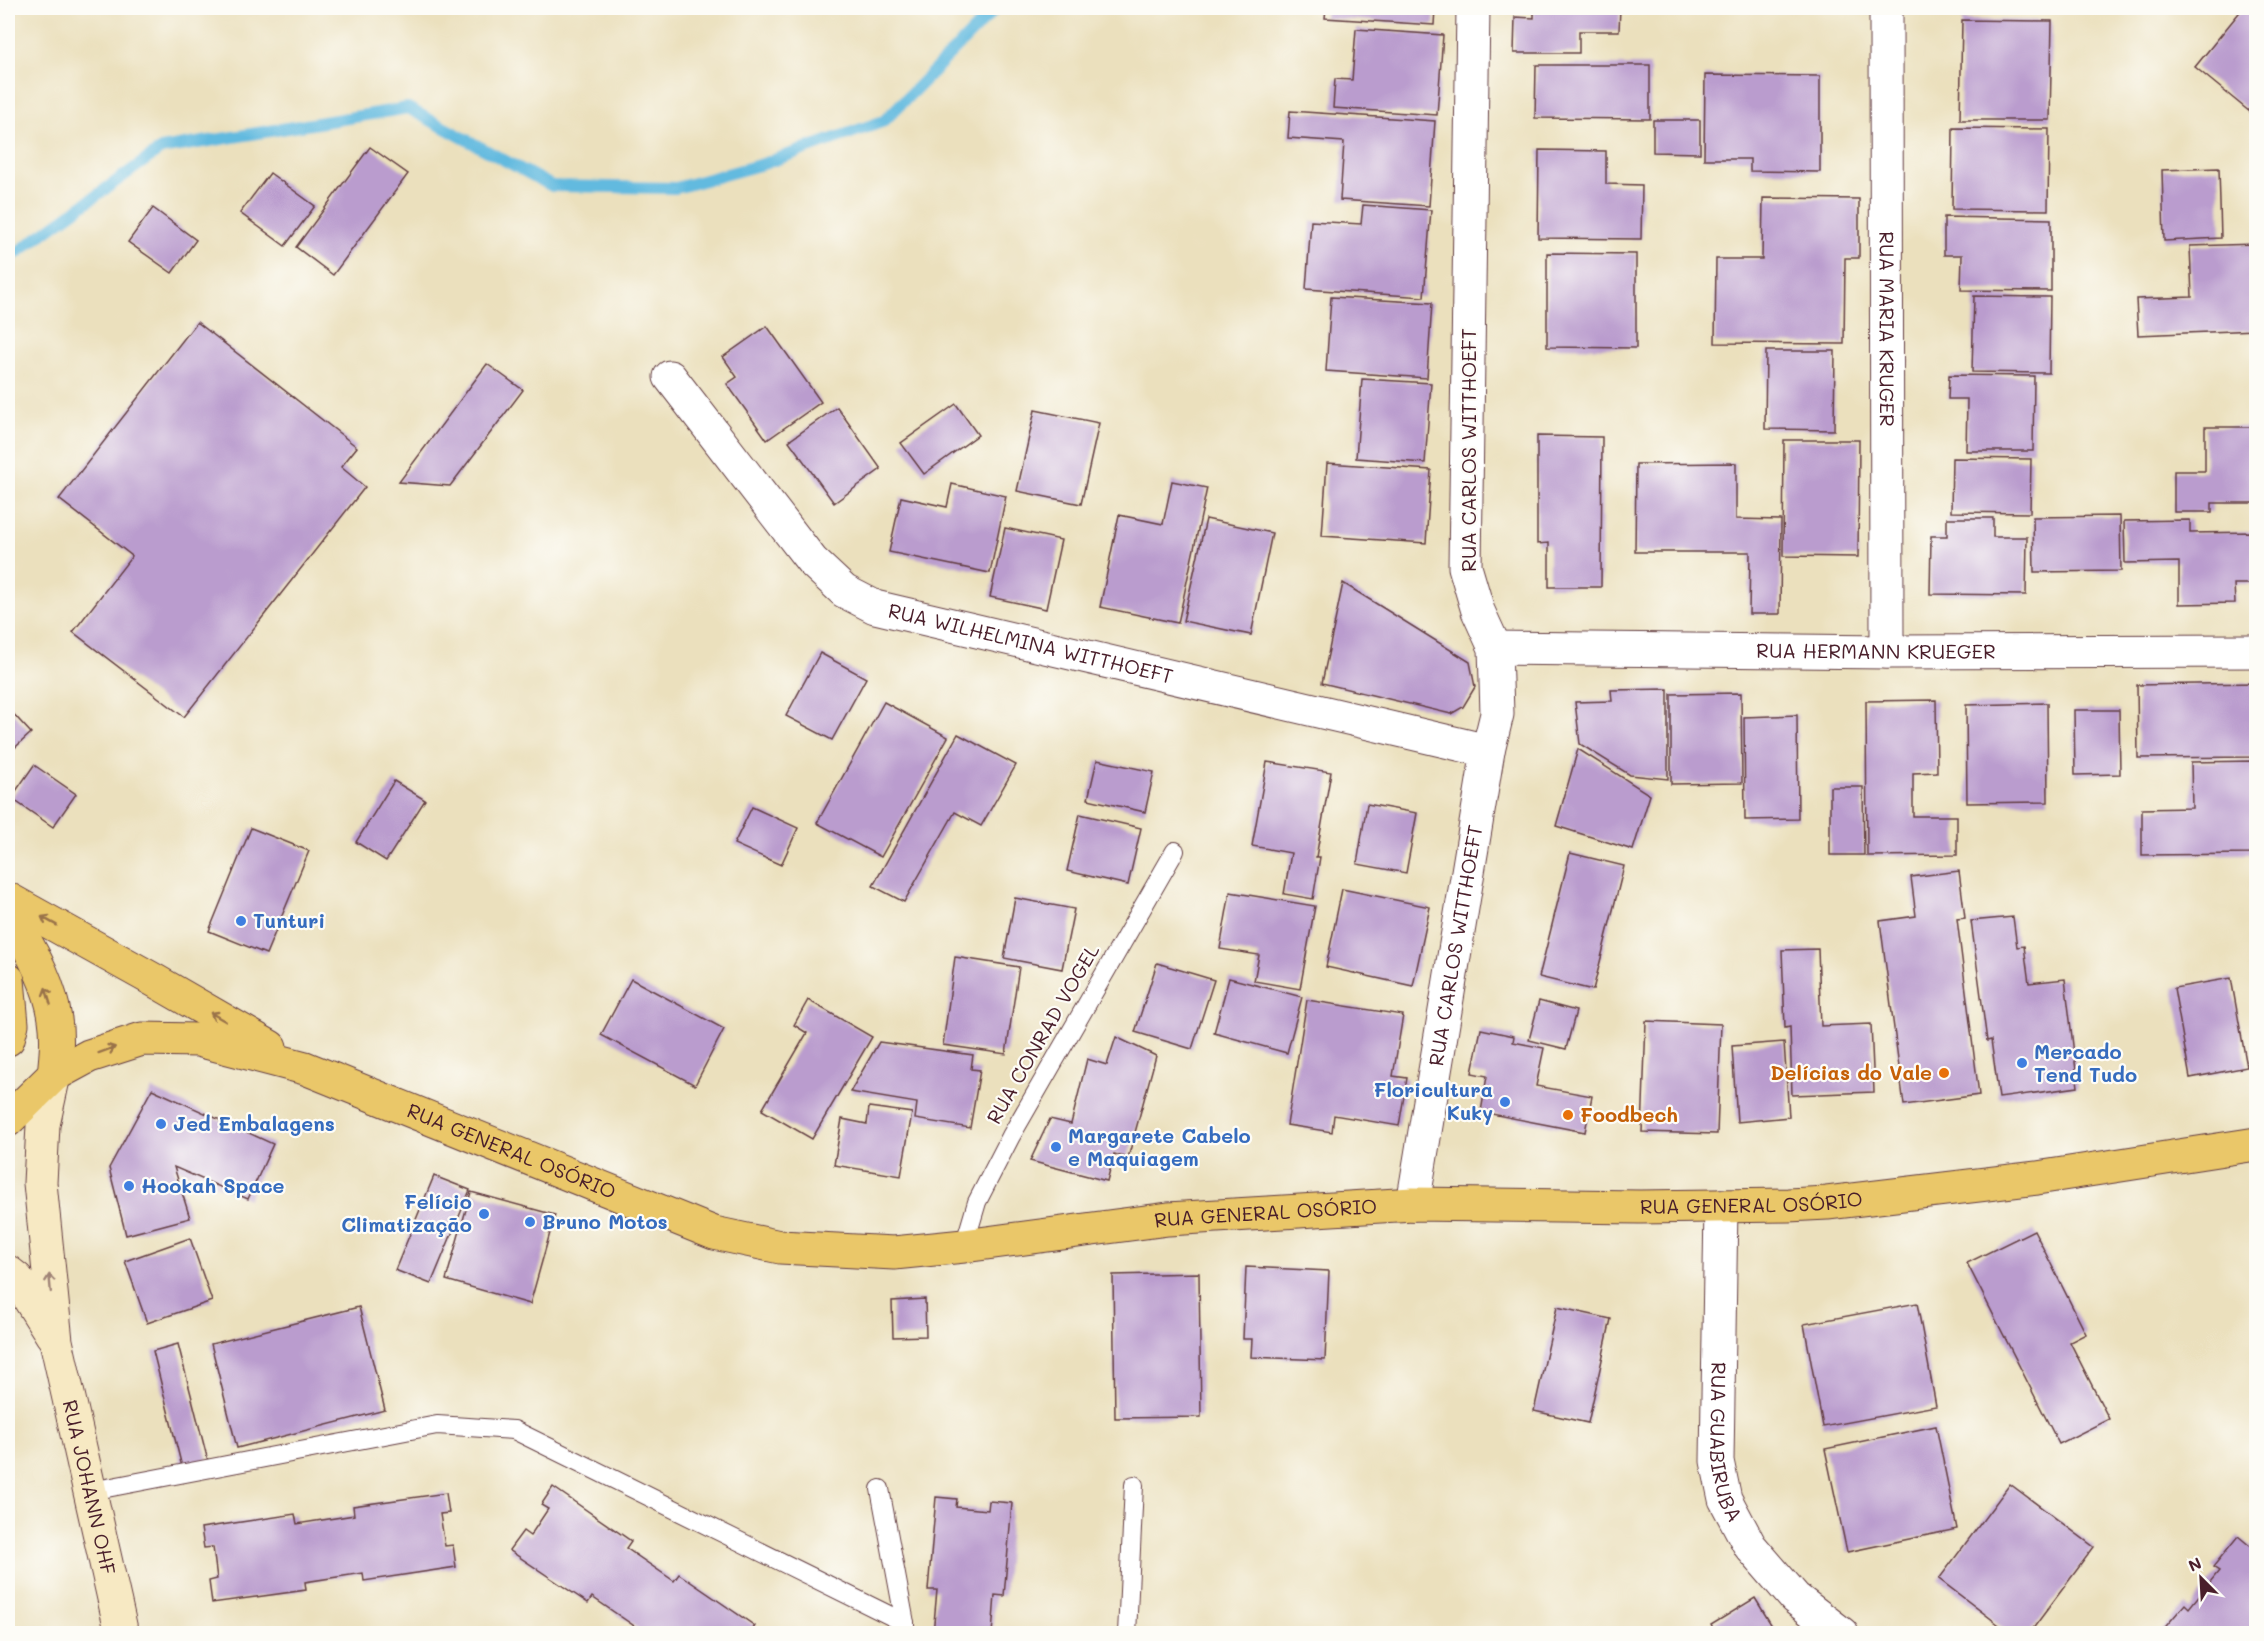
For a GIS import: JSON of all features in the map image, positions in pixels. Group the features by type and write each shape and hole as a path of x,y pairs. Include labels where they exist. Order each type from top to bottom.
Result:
{"main road":[{"name":"RUA GENERAL OSÓRIO","path":"8,899 305,1068"},
{"path":"8,914 27,942 44,982 55,1017 57,1044 54,1075"},
{"path":"8,980 12,1023 8,1039"},
{"name":"RUA GENERAL OSÓRIO","path":"8,1120 54,1075 89,1056 142,1039 198,1040 305,1068 714,1233 780,1247 894,1253 1168,1219 1413,1204 1664,1207 1827,1203 2037,1178 2256,1144"},
{"name":"RUA JOHANN OHF","path":"54,1075 43,1125 40,1183 56,1341 92,1491 122,1634"},
{"name":"RUA JOHANN OHF","path":"8,1272 17,1279 56,1341"}],"street":[{"name":"RUA CARLOS WITTHOEFT","path":"1413,1204 1488,751 1497,714 1495,648 1478,611 1465,567 1473,8"},
{"name":"RUA MARIA KRUGER","path":"1886,8 1887,652"},
{"name":"RUA WILHELMINA WITTHOEFT","path":"670,376 812,561 844,591 875,607 1488,751"},
{"name":"RUA HERMANN KRUEGER","path":"1495,648 1887,652 2256,651"},
{"name":"RUA GUABIRUBA","path":"1721,1206 1717,1461 1725,1500 1757,1555 1795,1598 1842,1634"}],"lane":[{"name":"RUA CONRAD VOGEL","path":"964,1246 977,1202 1011,1136 1175,850"},
{"path":"92,1491 437,1425 514,1430 905,1628"},
{"path":"1127,1634 1134,1485"},
{"path":"880,1489 905,1628"}],"building":[{"path":"1326,8 1435,8 1434,25 1325,18"},
{"path":"1534,8 1620,8 1619,31 1579,31 1579,53 1514,53 1515,17 1534,18"},
{"path":"2243,8 2256,8 2256,117 2195,67"},
{"path":"1962,20 2052,21 2050,120 1960,120"},
{"path":"1356,29 1443,35 1437,115 1333,108 1335,79 1352,80"},
{"path":"1536,65 1650,65 1650,119 1535,118"},
{"path":"1705,75 1820,76 1820,172 1750,171 1750,159 1704,159"},
{"path":"1290,111 1435,121 1429,206 1340,200 1344,142 1288,138"},
{"path":"1653,120 1700,120 1700,153 1653,152"},
{"path":"1953,128 2049,129 2048,210 1952,209"},
{"path":"370,147 408,174 333,275 296,247"},
{"path":"1539,150 1606,151 1606,184 1642,185 1641,239 1538,238"},
{"path":"2219,168 2221,238 2164,241 2162,170"},
{"path":"270,173 315,206 285,246 240,213"},
{"path":"1763,198 1859,199 1859,258 1845,258 1844,344 1715,343 1716,259 1762,259"},
{"path":"1363,205 1431,210 1424,297 1306,289 1311,221 1361,224"},
{"path":"153,208 196,240 172,273 128,242"},
{"path":"1944,217 2051,219 2051,291 1961,290 1962,255 1944,255"},
{"path":"2256,244 2256,330 2138,335 2136,299 2192,297 2190,246"},
{"path":"1547,253 1636,254 1636,348 1547,347"},
{"path":"1974,296 2050,297 2049,373 1972,372"},
{"path":"1331,297 1432,303 1427,378 1326,371"},
{"path":"197,322 357,447 341,467 365,487 184,717 73,632 132,556 59,499"},
{"path":"767,326 821,402 767,440 727,384 737,377 723,357"},
{"path":"1766,351 1835,351 1834,430 1765,429"},
{"path":"487,364 523,390 450,486 399,482"},
{"path":"1949,375 2034,376 2033,451 1966,451 1967,399 1948,399"},
{"path":"1362,379 1431,383 1425,463 1356,458"},
{"path":"956,404 978,435 924,474 901,443"},
{"path":"837,407 881,469 834,503 789,441"},
{"path":"1035,410 1099,423 1081,504 1017,491"},
{"path":"2205,427 2256,427 2256,503 2212,503 2212,512 2174,512 2174,471 2205,471"},
{"path":"1537,436 1602,437 1601,587 1549,587 1549,543 1537,544"},
{"path":"1784,440 1859,440 1858,557 1783,556"},
{"path":"1952,458 2031,459 2030,513 1951,512"},
{"path":"1327,463 1431,470 1426,543 1322,536"},
{"path":"1736,463 1736,519 1781,520 1780,614 1749,614 1750,552 1635,552 1636,464"},
{"path":"1172,481 1207,488 1178,623 1100,607 1119,515 1163,524"},
{"path":"952,484 1006,496 990,573 889,552 901,497 947,507"},
{"path":"2120,516 2121,571 2034,572 2033,517"},
{"path":"1947,518 1993,518 1993,537 2027,537 2026,595 1930,594 1931,536 1947,536"},
{"path":"1206,519 1272,533 1251,635 1183,621"},
{"path":"2190,520 2190,533 2256,532 2256,584 2234,584 2235,603 2179,604 2179,562 2125,563 2124,521"},
{"path":"1005,528 1061,540 1046,609 990,597"},
{"path":"1343,583 1470,662 1475,687 1463,707 1451,714 1322,683"},
{"path":"820,653 866,678 832,740 786,716"},
{"path":"2256,683 2256,757 2138,758 2137,685"},
{"path":"1668,689 1668,779 1630,775 1580,744 1575,702 1612,701 1611,690"},
{"path":"1741,693 1742,783 1671,784 1671,694"},
{"path":"1936,700 1937,772 1913,773 1913,816 1957,816 1957,855 1867,856 1866,701"},
{"path":"884,702 948,737 881,857 817,823"},
{"path":"2047,703 2048,802 1967,803 1966,705"},
{"path":"8,708 31,733 8,754"},
{"path":"2074,710 2119,710 2120,774 2075,775"},
{"path":"1797,715 1798,819 1745,820 1744,717"},
{"path":"958,734 1016,765 981,826 955,812 904,902 873,886"},
{"path":"1578,749 1650,795 1633,850 1556,826"},
{"path":"1097,760 1154,772 1145,812 1088,799"},
{"path":"2256,761 2256,854 2142,855 2142,809 2192,808 2191,762"},
{"path":"1267,762 1331,772 1316,857 1320,857 1313,899 1284,894 1291,853 1252,846"},
{"path":"34,765 76,794 53,827 11,798"},
{"path":"394,781 425,800 386,861 356,842"},
{"path":"1830,787 1863,787 1864,855 1830,855"},
{"path":"1367,804 1417,813 1406,873 1357,864"},
{"path":"752,807 798,828 781,865 734,844"},
{"path":"1080,814 1141,828 1128,885 1067,871"},
{"path":"251,828 309,851 266,954 209,931"},
{"path":"1570,853 1624,866 1593,990 1539,977"},
{"path":"1959,871 1965,918 1957,919 1979,1095 1904,1105 1880,921 1916,916 1911,877"},
{"path":"1342,889 1430,907 1413,986 1326,967"},
{"path":"1230,892 1315,906 1300,989 1254,981 1259,955 1220,949"},
{"path":"1015,898 1074,909 1062,969 1004,958"},
{"path":"2013,917 2017,947 2024,946 2029,983 2065,979 2078,1087 1999,1098 1991,1040 1987,1041 1971,921"},
{"path":"1818,949 1821,1026 1871,1024 1874,1092 1792,1095 1790,1027 1785,1028 1782,950"},
{"path":"955,957 1019,967 1006,1054 943,1045"},
{"path":"1157,963 1214,980 1192,1049 1135,1032"},
{"path":"1229,978 1302,997 1287,1053 1214,1033"},
{"path":"2231,978 2247,1067 2190,1078 2174,988"},
{"path":"631,979 724,1029 695,1085 601,1035"},
{"path":"808,1000 872,1037 812,1139 762,1110 807,1033 794,1025"},
{"path":"1307,1000 1403,1015 1393,1076 1407,1078 1399,1126 1334,1115 1332,1132 1287,1125"},
{"path":"1539,1001 1576,1011 1566,1049 1529,1040"},
{"path":"1646,1021 1721,1024 1717,1134 1642,1132"},
{"path":"1481,1029 1514,1036 1513,1042 1544,1048 1536,1086 1592,1096 1585,1132 1481,1112 1487,1076 1472,1073"},
{"path":"1116,1037 1156,1056 1128,1158 1114,1154 1107,1181 1030,1161 1050,1119 1071,1124 1087,1059 1107,1065"},
{"path":"879,1042 973,1055 971,1069 980,1070 970,1128 915,1119 917,1103 850,1092"},
{"path":"1784,1042 1789,1117 1737,1122 1732,1046"},
{"path":"152,1089 273,1144 248,1199 174,1167 190,1218 126,1235 109,1168"},
{"path":"869,1107 912,1113 901,1176 834,1165 842,1119 867,1124"},
{"path":"434,1176 470,1190 431,1284 395,1270"},
{"path":"471,1192 555,1215 530,1304 446,1280"},
{"path":"2034,1230 2086,1334 2070,1342 2109,1419 2059,1444 1967,1263"},
{"path":"190,1238 212,1301 147,1323 125,1261"},
{"path":"1246,1267 1329,1271 1325,1360 1251,1357 1252,1339 1243,1339"},
{"path":"1199,1273 1201,1417 1115,1418 1113,1275"},
{"path":"925,1299 926,1336 893,1337 892,1301"},
{"path":"1917,1303 1936,1406 1823,1427 1804,1324"},
{"path":"359,1307 385,1410 237,1448 211,1344"},
{"path":"1557,1307 1611,1319 1588,1423 1534,1411"},
{"path":"178,1344 208,1461 182,1467 153,1351"},
{"path":"1936,1426 1957,1529 1847,1552 1825,1449"},
{"path":"2010,1484 2094,1547 2029,1634 2011,1634 1939,1579"},
{"path":"553,1487 631,1541 626,1548 674,1581 679,1574 755,1626 750,1634 637,1634 640,1630 592,1597 588,1603 509,1550 523,1531 530,1536 548,1509 541,1505"},
{"path":"446,1493 449,1513 440,1514 445,1546 453,1545 456,1567 364,1581 363,1573 305,1582 306,1590 212,1603 209,1581 217,1579 213,1547 204,1548 201,1528 295,1514 297,1524 354,1515 353,1506"},
{"path":"936,1497 957,1499 956,1507 988,1510 989,1501 1012,1503 1004,1596 995,1595 992,1634 933,1634 937,1590 928,1590"},
{"path":"2238,1536 2256,1551 2256,1634 2163,1634 2161,1632 2185,1604 2189,1608 2219,1571 2213,1567"},
{"path":"1755,1598 1777,1634 1716,1634 1711,1625"}],"waterway":[{"path":"8,259 161,149 408,108 552,186 676,188 763,164 884,121 996,8"}],"place":[{"name":"Tunturi","path":"241,921"},
{"name":"Mercado Tend Tudo","path":"2022,1063"},
{"name":"Delícias do Vale","path":"1944,1073"},
{"name":"Floricultura Kuky","path":"1505,1102"},
{"name":"Foodbech","path":"1568,1115"},
{"name":"Jed Embalagens","path":"161,1124"},
{"name":"Margarete Cabelo e Maquiagem","path":"1056,1147"},
{"name":"Hookah Space","path":"129,1186"},
{"name":"Felício Climatização","path":"484,1214"},
{"name":"Bruno Motos","path":"530,1222"}]}
